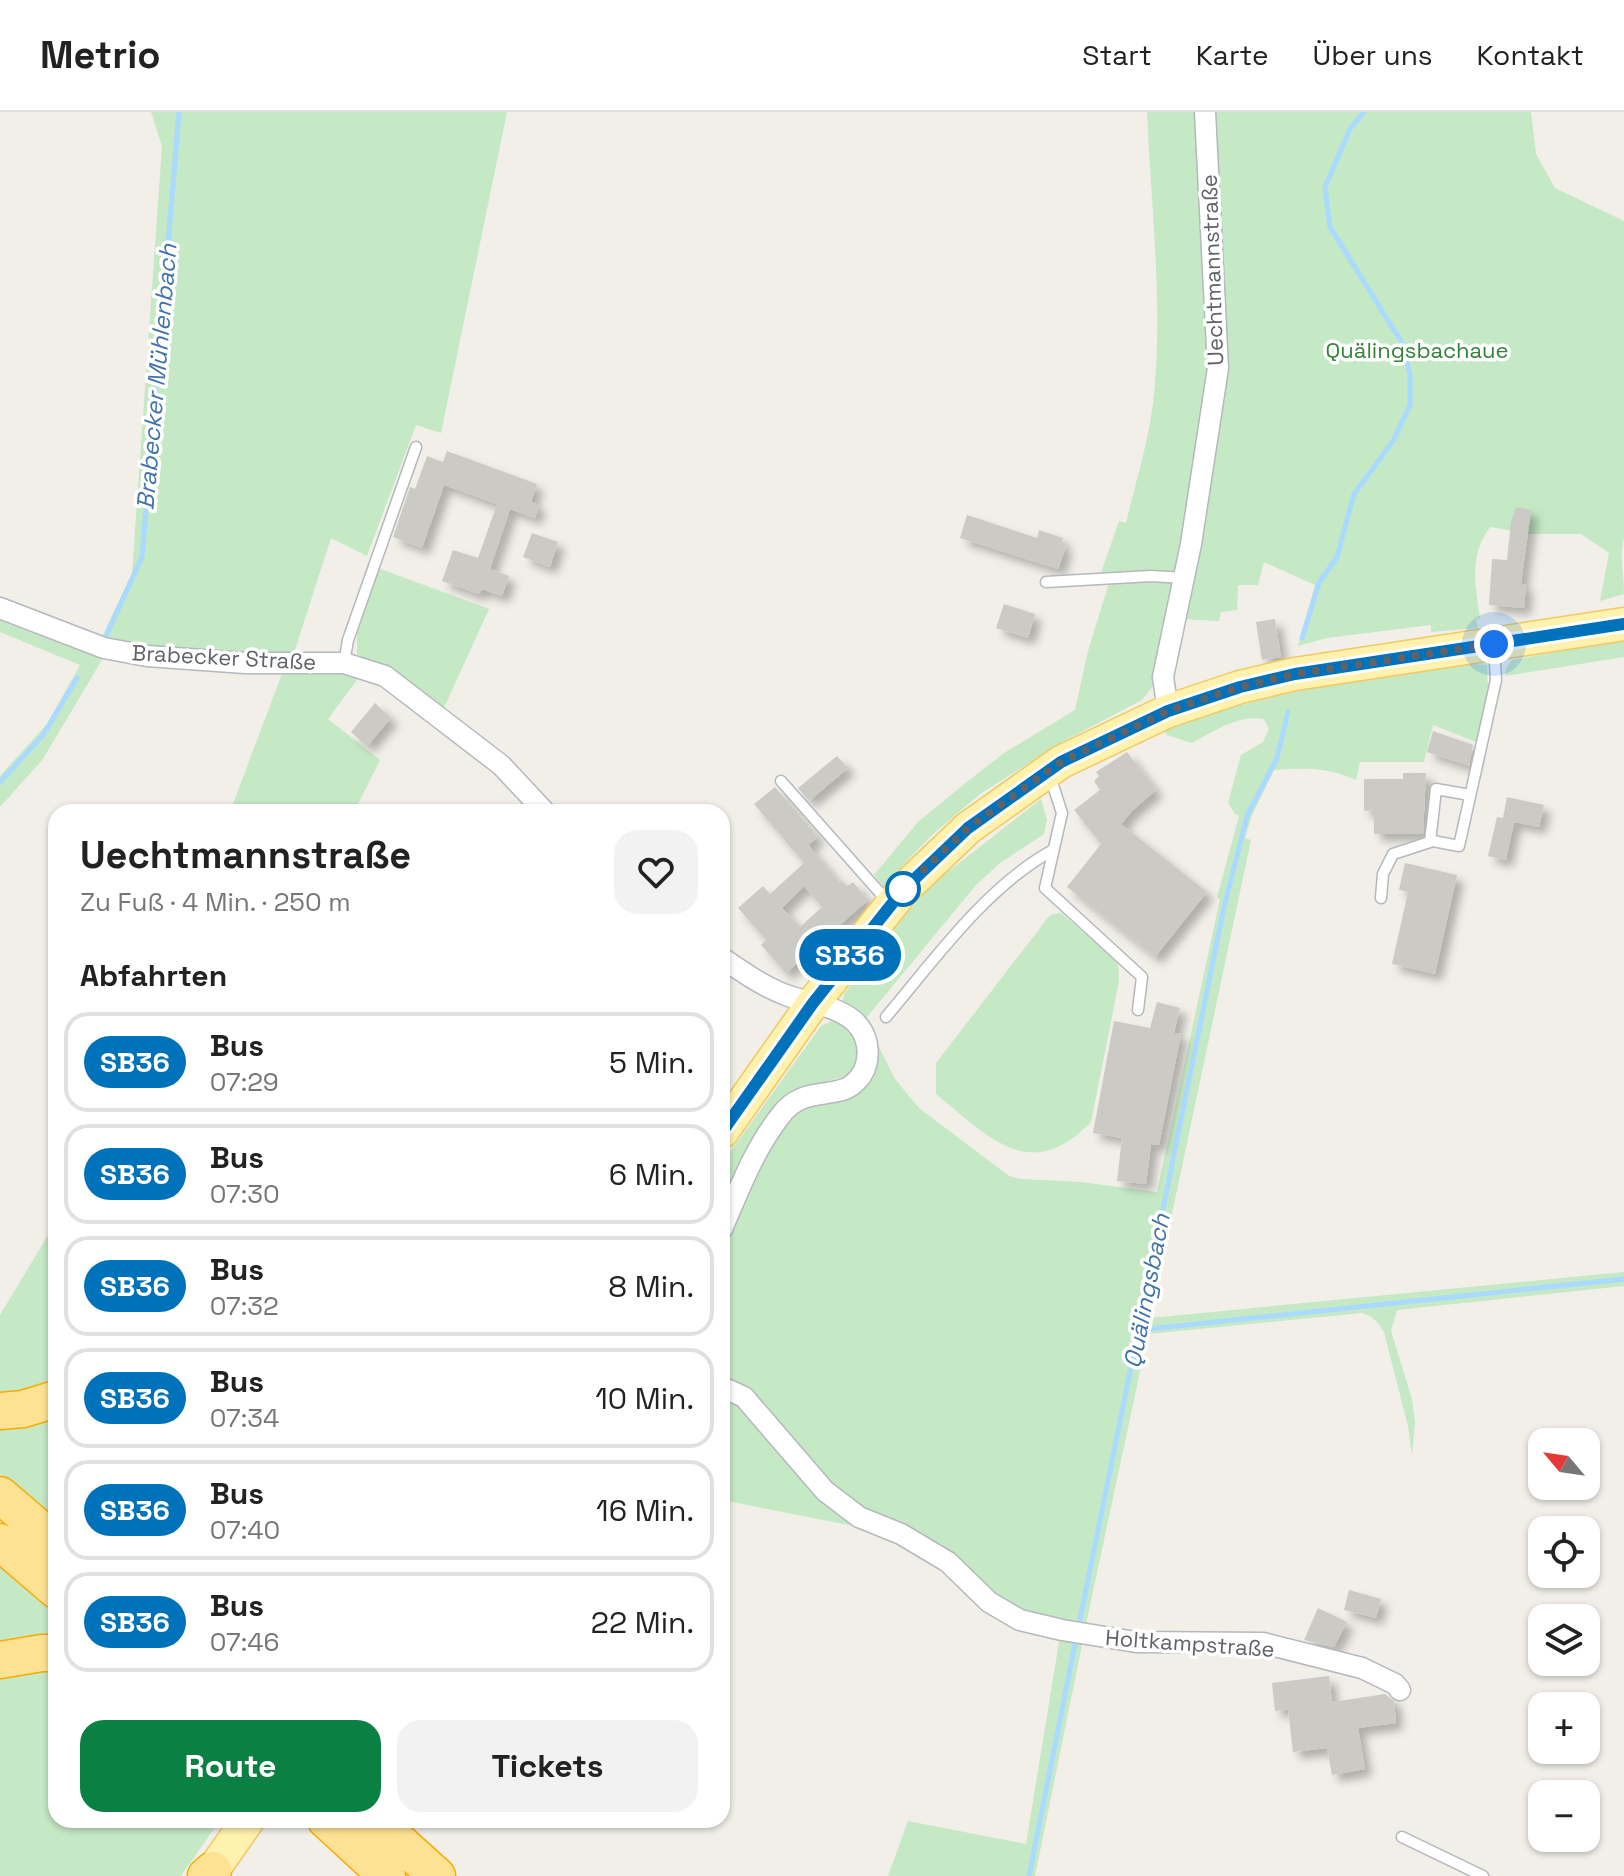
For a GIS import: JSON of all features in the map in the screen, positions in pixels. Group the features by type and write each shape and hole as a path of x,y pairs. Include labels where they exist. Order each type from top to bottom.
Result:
{"highway":[{"path":"0,1411 23,1409 48,1401"},
{"path":"0,1495 48,1536"},
{"path":"0,1542 48,1583"},
{"path":"0,1660 48,1653"},
{"path":"335,1828 387,1876"},
{"path":"384,1828 437,1876"}],"main road":[{"path":"730,1121 813,1003 891,904 968,828 1061,762 1168,711 1240,687 1295,674 1624,624"},
{"path":"209,1874 243,1828"}],"street":[{"name":"Uechtmannstraße","path":"1168,711 1163,677 1184,578 1218,368 1205,112"},
{"name":"Brabecker Straße","path":"0,608 104,648 147,656 245,663 344,663 385,676 501,765 538,804"},
{"path":"730,963 783,994 837,1011 853,1021 866,1036 869,1053 863,1073 851,1087 810,1094 782,1112 748,1166 730,1210"},
{"name":"Holtkampstraße","path":"730,1391 744,1397 825,1491 859,1517 901,1534 948,1562 989,1602 1020,1620 1136,1642 1263,1643 1362,1668 1395,1684 1400,1690"}],"lane":[{"name":"Brabecker Straße","path":"344,663 348,640 416,447"},
{"path":"1046,582 1151,576 1184,578"},
{"path":"1381,898 1383,874 1393,854 1430,842 1459,846 1496,680 1494,644"},
{"path":"1048,771 1062,813 1045,888 1142,977 1138,1010"},
{"path":"781,781 891,904"},
{"path":"1430,842 1436,789 1470,795"},
{"path":"886,1017 958,930 1028,864 1053,850"},
{"path":"1402,1837 1483,1876"}],"green space":[{"path":"151,112 507,112 441,433 416,425 367,556 331,538 293,656 237,657 100,641 132,573 162,146"},
{"path":"1147,112 1198,112 1212,367 1161,666 1153,686 1142,700 1064,741 980,794 933,834 883,886 874,875 918,822 1004,753 1075,710 1088,651 1112,573 1101,573 1119,521 1126,523 1153,404 1157,295"},
{"name":"Quälingsbachaue","path":"1212,112 1531,112 1536,154 1555,188 1624,221 1624,594 1600,601 1609,553 1581,534 1531,534 1490,527 1476,560 1478,628 1431,632 1431,625 1327,638 1298,646 1315,585 1264,562 1258,585 1238,585 1237,610 1221,612 1219,621 1181,619 1225,368"},
{"path":"378,568 489,609 443,710 357,654 357,633"},
{"path":"0,615 103,658 43,759 0,807 0,776 47,724 80,665 0,632"},
{"path":"1624,640 1624,657 1505,676 1512,660"},
{"path":"1474,664 1487,665 1488,690 1476,742 1433,725 1424,762 1360,762 1356,780 1316,769 1274,770 1252,815 1245,838 1251,840 1150,1318 1624,1272 1624,1286 1397,1310 1391,1331 1412,1399 1415,1423 1412,1455 1408,1426 1384,1332 1366,1314 1148,1334 1085,1629 1019,1613 961,1569 859,1527 730,1502 730,1228 750,1177 792,1111 826,1099 879,1047 895,1079 919,1108 1009,1176 1157,1192 1220,899 1217,897 1239,816 1228,803 1241,755 1263,742 1269,729 1264,719 1245,719 1192,743 1167,735 1163,729 1224,709 1321,686"},
{"path":"283,671 362,673 328,719 380,760 358,804 233,804"},
{"path":"1041,799 1047,820 1044,834 1000,863 976,885 863,1022 843,1002 844,994 899,922 936,881"},
{"path":"1061,913 1118,962 1119,981 1091,1122 1069,1141 1048,1150 1029,1152 1010,1148 992,1138 936,1094 936,1063 1050,915"},
{"path":"834,1020 854,1034 858,1056 852,1072 800,1088 781,1100 760,1129 730,1195 730,1152 821,1026"},
{"path":"48,1235 48,1388 0,1400 0,1315"},
{"path":"48,1410 48,1514 0,1474 0,1422"},
{"path":"0,1567 48,1607 48,1643 0,1649"},
{"path":"1060,1636 1083,1640 1035,1876 888,1876 908,1821 1026,1844"},
{"path":"48,1663 48,1828 214,1828 181,1876 0,1876 0,1671"}],"building":[{"path":"447,451 537,484 531,502 539,505 535,518 510,509 490,569 509,576 502,596 482,589 479,594 442,581 453,550 478,558 497,504 444,485 422,548 393,537 410,487 415,489 427,456 443,462"},
{"path":"1516,507 1531,510 1521,584 1526,584 1524,608 1489,605 1492,559 1507,560 1511,522"},
{"path":"967,515 1037,538 1039,530 1063,538 1061,545 1066,547 1058,569 960,538"},
{"path":"532,533 558,542 550,567 523,557"},
{"path":"1004,604 1035,614 1028,638 996,628"},
{"path":"1275,619 1281,657 1262,660 1256,622"},
{"path":"375,703 391,718 367,746 351,732"},
{"path":"1433,731 1473,745 1469,766 1427,752"},
{"path":"1127,752 1156,790 1121,824 1207,892 1155,957 1067,887 1101,844 1074,810 1100,790 1094,781 1099,776 1096,772"},
{"path":"837,756 848,768 809,801 798,788"},
{"path":"1403,773 1426,773 1423,834 1374,834 1374,810 1364,811 1364,779 1403,779"},
{"path":"775,787 818,837 808,845 840,883 842,881 847,886 853,882 868,900 786,973 761,945 766,940 738,908 763,886 770,894 804,863 754,804","holes":["804,886 822,907 800,927 782,908"]},
{"path":"1507,797 1544,805 1539,827 1514,822 1506,860 1488,856 1497,817 1503,818"},
{"path":"1405,863 1457,875 1435,974 1392,964 1408,892 1399,890"},
{"path":"1157,1002 1180,1008 1174,1033 1181,1034 1159,1145 1151,1144 1146,1184 1117,1181 1122,1138 1093,1133 1114,1021 1150,1028"},
{"path":"1349,1590 1381,1599 1376,1618 1344,1610"},
{"path":"1318,1608 1347,1622 1334,1647 1304,1640"},
{"path":"1329,1676 1332,1702 1385,1694 1394,1701 1396,1723 1358,1728 1365,1769 1332,1775 1327,1748 1293,1752 1288,1709 1275,1711 1272,1683"}],"waterway":[{"name":"Brabecker Mühlenbach","path":"107,634 142,557 179,112"},
{"name":"Quälingsbach","path":"1302,638 1319,583 1337,557 1354,494 1393,441 1410,405 1410,374 1402,343 1330,227 1325,187 1350,129 1364,112"},
{"name":"Brabecker Mühlenbach","path":"0,782 43,735 77,678"},
{"name":"Quälingsbach","path":"1078,1629 1224,907 1247,816 1277,758 1288,712"},
{"path":"1139,1330 1624,1279"},
{"name":"Quälingsbach","path":"1029,1876 1076,1639"}],"bus line":[{"name":"SB36","path":"730,1121 837,971 903,890 968,828 1061,762 1168,711 1240,687 1295,674 1624,624"}],"route":[{"path":"903,889 968,828 1061,762 1168,711 1240,687 1295,674 1494,644"}]}
